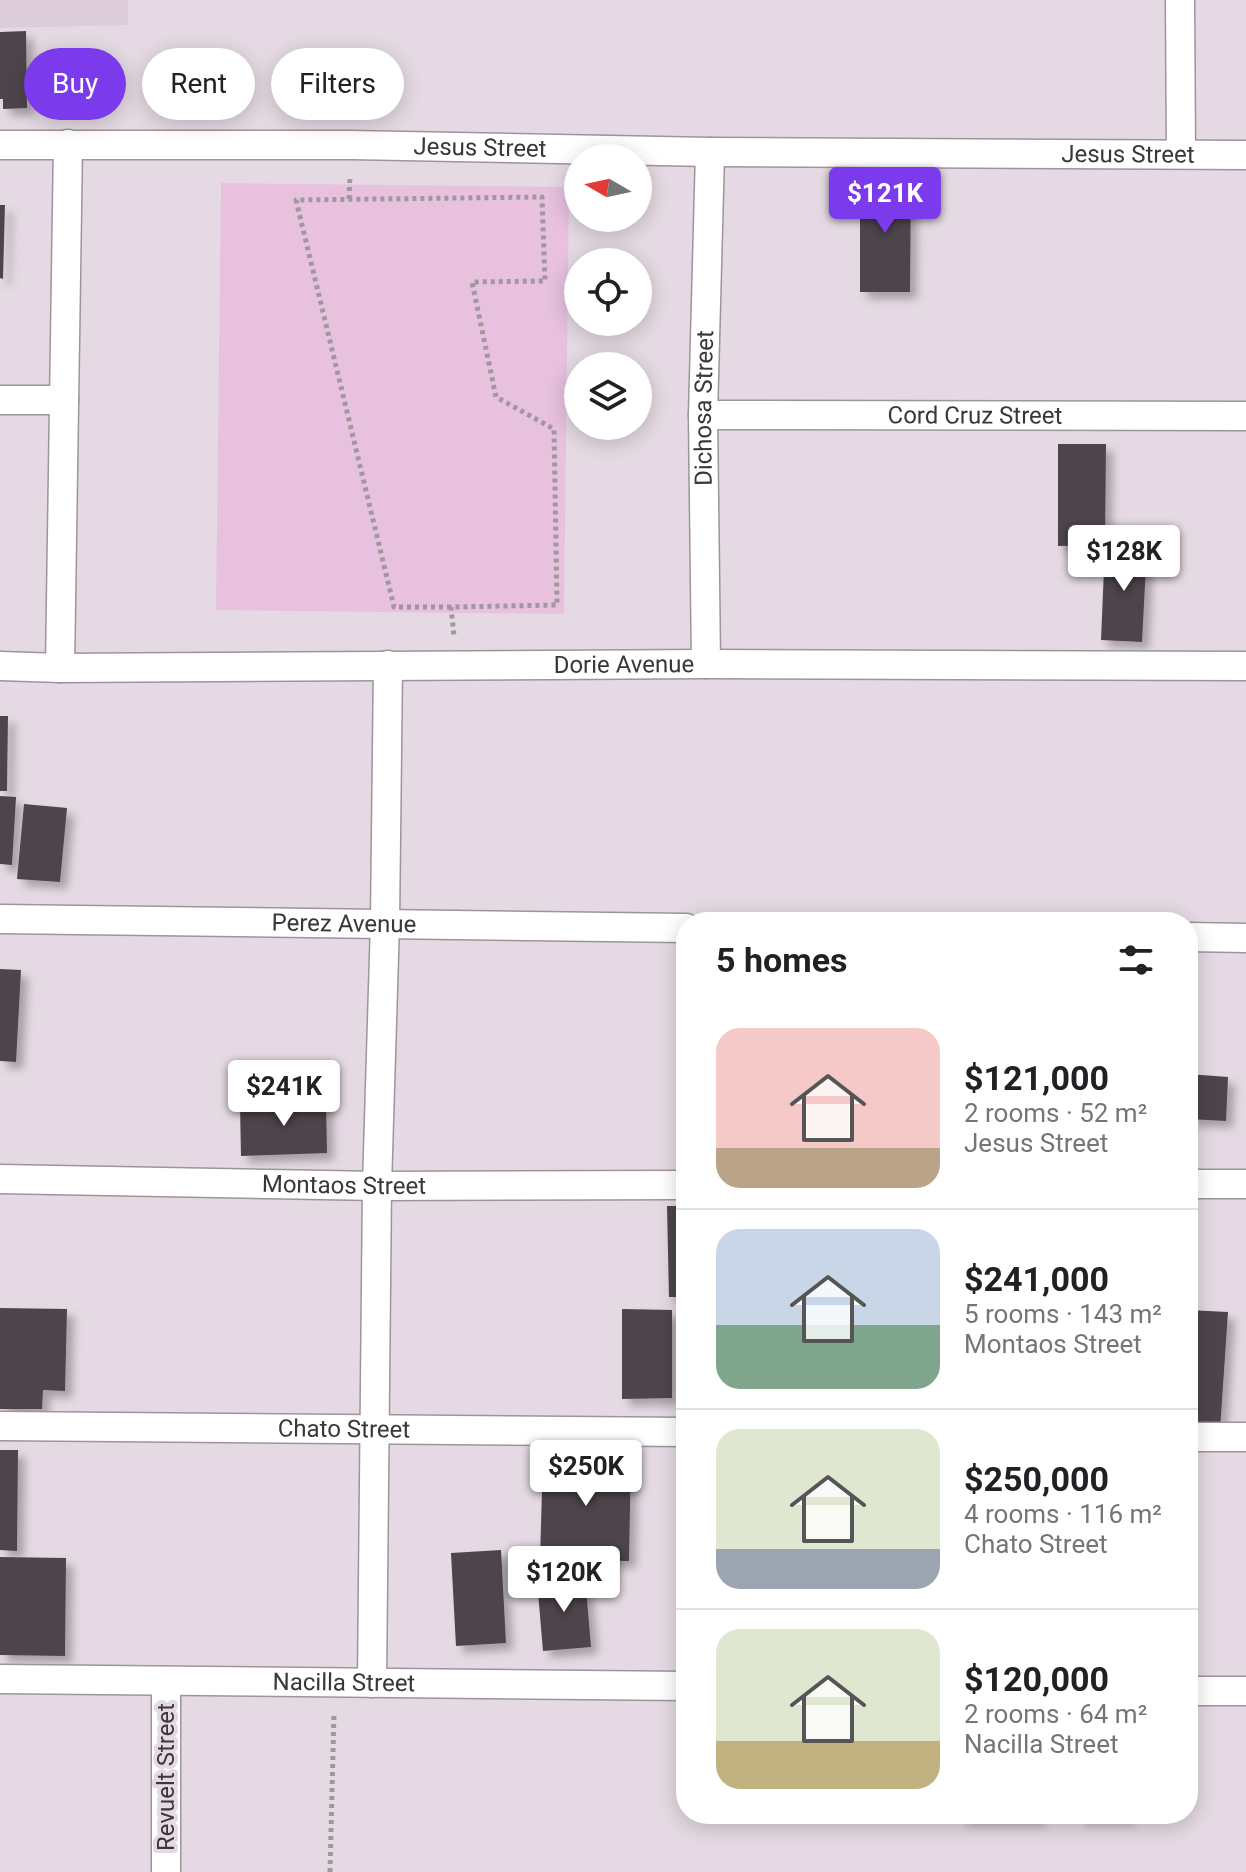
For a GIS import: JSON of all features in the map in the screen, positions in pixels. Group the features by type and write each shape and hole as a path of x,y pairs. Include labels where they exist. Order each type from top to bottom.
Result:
{"street":[{"path":"1180,0 1181,154"},
{"path":"60,668 68,144"},
{"name":"Jesus Street","path":"0,145 351,145 710,152 1246,155"},
{"name":"Dichosa Street","path":"706,664 703,415 710,152"},
{"path":"0,400 64,400"},
{"name":"Cord Cruz Street","path":"703,415 1246,416"},
{"path":"372,1683 377,1186 385,923 388,665"},
{"name":"Dorie Avenue","path":"0,666 1246,666"},
{"name":"Perez Avenue","path":"0,919 676,928"},
{"path":"1198,937 1246,938"},
{"name":"Montaos Street","path":"0,1179 377,1186 676,1185"},
{"path":"1198,1184 1246,1184"},
{"name":"Chato Street","path":"0,1426 676,1432"},
{"path":"1198,1437 1246,1437"},
{"name":"Nacilla Street","path":"0,1679 676,1686"},
{"name":"Revuelt Street","path":"166,1681 166,1872"},
{"path":"1198,1691 1246,1691"}],"path":[{"path":"542,197 545,281 472,282 496,397 554,429 557,605 451,607 394,607 296,200 542,197"},
{"path":"451,607 457,665"},
{"path":"330,1872 334,1683"}],"shaded area":[{"path":"0,0 128,0 128,25 0,28"},
{"path":"221,183 564,187 564,232 568,232 568,248 564,248 564,336 567,336 567,352 564,352 564,614 216,610"}],"building":[{"path":"26,31 24,108 3,109 3,99 0,99 0,32"},
{"path":"860,177 911,178 910,292 860,292"},
{"path":"0,205 5,205 3,279 0,278"},
{"path":"1058,444 1106,444 1105,545 1058,546"},
{"path":"1105,545 1147,547 1142,642 1101,640"},
{"path":"0,716 8,716 7,791 0,791"},
{"path":"0,796 16,797 12,865 0,864"},
{"path":"24,804 67,808 60,882 17,879"},
{"path":"0,969 21,970 16,1062 0,1061"},
{"path":"1198,1075 1228,1077 1226,1121 1198,1120"},
{"path":"326,1101 327,1153 241,1156 240,1104"},
{"path":"667,1206 676,1206 676,1297 669,1297"},
{"path":"0,1308 67,1309 65,1391 43,1390 42,1409 0,1409"},
{"path":"622,1309 672,1310 672,1398 622,1399"},
{"path":"1198,1310 1228,1312 1220,1430 1198,1429"},
{"path":"0,1450 18,1450 17,1551 0,1550"},
{"path":"543,1455 631,1456 629,1561 540,1560"},
{"path":"501,1550 506,1643 456,1646 451,1553"},
{"path":"0,1557 66,1558 65,1656 0,1655"},
{"path":"585,1576 591,1647 543,1651 537,1580"}]}
